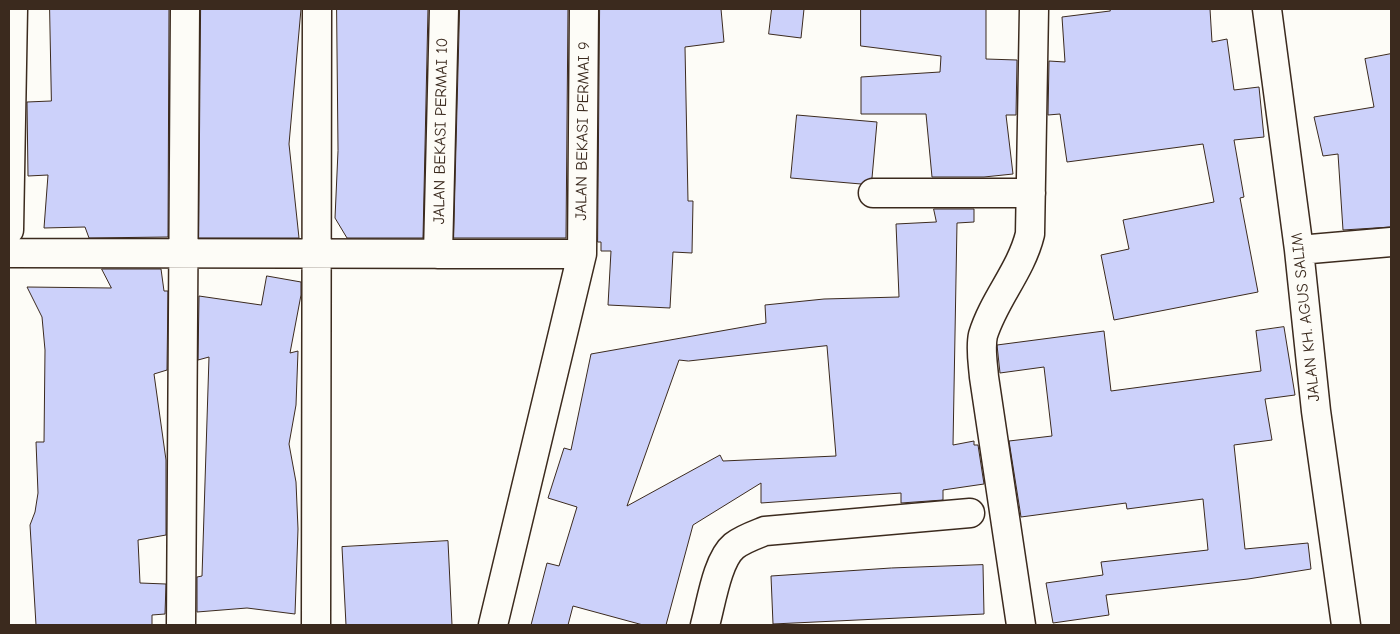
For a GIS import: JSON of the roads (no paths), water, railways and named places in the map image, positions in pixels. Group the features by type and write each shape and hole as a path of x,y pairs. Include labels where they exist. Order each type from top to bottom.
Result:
{"street":[{"path":"9,230 13,9"},
{"path":"181,625 185,9"},
{"path":"316,625 317,9"},
{"name":"JALAN BEKASI PERMAI 10","path":"438,254 444,9"},
{"name":"JALAN BEKASI PERMAI 9","path":"493,625 582,254 584,9"},
{"path":"1021,625 984,377 982,349 983,336 993,312 1025,253 1030,234 1034,9"},
{"name":"JALAN KH. AGUS SALIM","path":"1267,9 1299,250 1316,411 1346,625"},
{"path":"873,193 1031,193"},
{"path":"1299,250 1391,242"},
{"path":"9,253 582,254"},
{"path":"705,625 724,559 734,546 747,538 765,531 970,513"}]}
